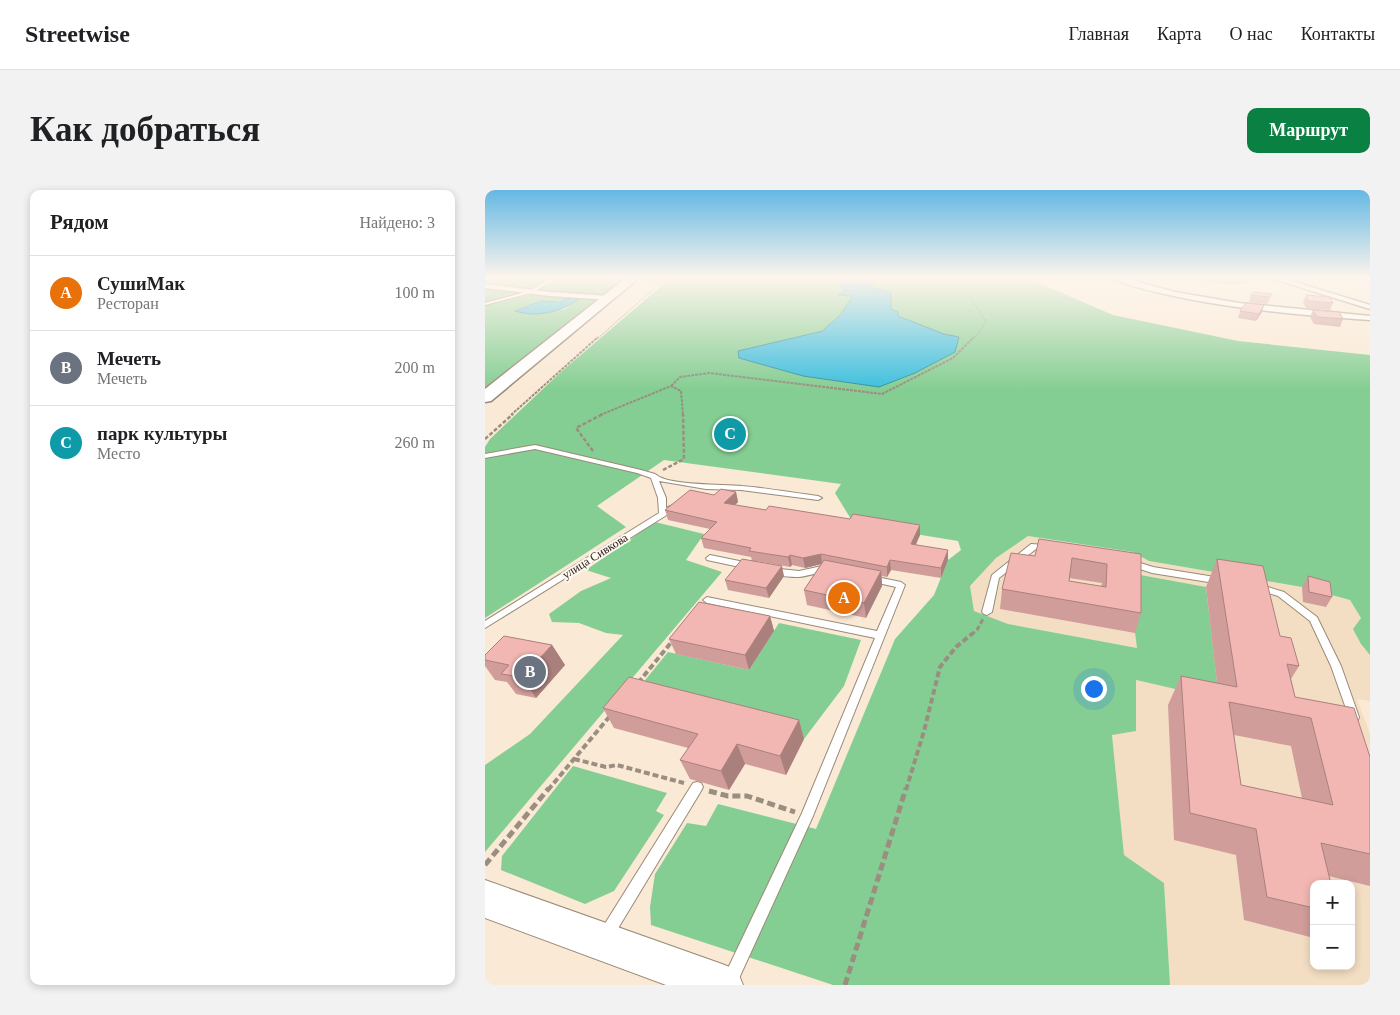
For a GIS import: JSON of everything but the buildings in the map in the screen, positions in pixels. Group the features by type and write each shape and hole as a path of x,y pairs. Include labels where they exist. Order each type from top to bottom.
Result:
{"main road":[{"path":"485,397 590,314"}],"street":[{"path":"1319,314 1370,318"},
{"path":"485,900 721,985"}],"lane":[{"path":"485,456 535,447 604,462 664,481 818,498"},
{"path":"653,476 662,498 663,514"},
{"name":"улица Сивкова","path":"485,625 706,487"},
{"path":"987,612 995,577 1034,546 1053,549"},
{"path":"710,558 799,574 822,570 842,573"},
{"path":"1119,558 1152,570 1227,582"},
{"path":"728,985 807,816 879,635 901,585 861,577"},
{"path":"1245,585 1264,588 1281,594 1314,619 1336,666 1358,728"},
{"path":"707,600 879,635"},
{"path":"601,941 697,787"}],"path":[{"path":"485,438 624,314"},
{"path":"604,462 576,428 671,386 680,378 709,373 882,394 953,358 971,342 986,322 981,314"},
{"path":"653,476 684,459 685,437 681,391 671,386"},
{"path":"845,985 924,731 940,667 956,647 977,630 987,612"},
{"path":"631,691 675,638"},
{"path":"485,865 612,713"}],"shaded area":[{"path":"1028,536 1133,552 1149,561 1302,587 1350,600 1361,618 1361,644 1370,655 1370,701 1357,699 1370,734 1370,985 1170,985 1164,883 1124,855 1112,734 1136,730 1136,680 1219,699 1135,633 1137,648 1008,624 974,611 970,586 996,558"}],"green space":[{"path":"485,314 580,314 485,387"},
{"path":"629,314 1111,314 1238,341 1370,355 1370,655 1361,644 1353,629 1361,618 1350,600 1302,587 1149,561 1133,552 1028,536 996,558 970,586 974,611 1008,624 1137,648 1135,633 1135,574 1206,587 1219,699 1136,680 1136,731 1112,735 1124,855 1164,883 1170,985 833,985 651,925 650,907 655,874 687,823 706,826 718,804 816,829 895,639 934,595 948,560 961,550 958,541 854,524 835,493 841,484 664,460 597,506 626,527 485,618 485,447 490,439 562,371"},
{"path":"655,522 704,534 686,560 722,572 485,852 485,765 530,734 623,635 606,633 579,623 552,622 549,614 581,591 611,578 586,570"},
{"path":"779,623 861,640 844,686 804,739 633,695 668,652 749,670"},
{"path":"573,766 667,793 656,811 664,815 614,891 585,904 501,870 502,856"}],"water":[{"path":"841,314 898,314 898,316 944,334 959,337 955,352 915,373 879,387 803,376 739,358 738,351 823,331"}],"place":[{"name":"парк культуры","path":"730,434"},
{"name":"СушиМак","path":"844,598"},
{"name":"Мечеть","path":"530,672"}]}
